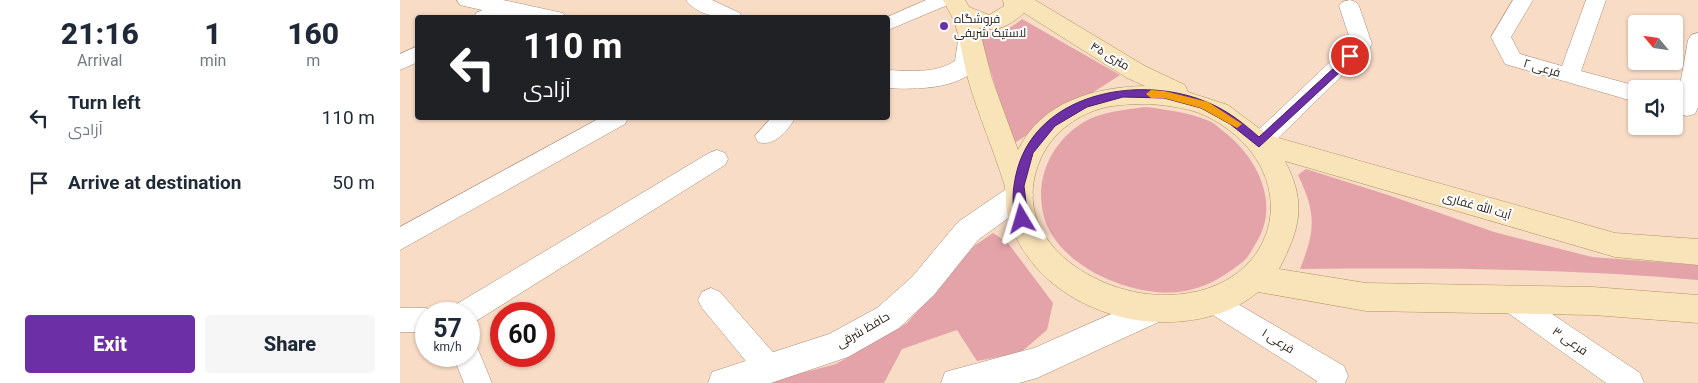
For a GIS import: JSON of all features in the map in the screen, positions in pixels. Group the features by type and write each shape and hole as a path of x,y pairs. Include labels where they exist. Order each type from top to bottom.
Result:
{"main road":[{"path":"468,0 541,15"},
{"path":"953,4 975,21 985,23 998,22 1016,8 1014,0"},
{"name":"۴۵ متری","path":"1019,0 1136,72 1204,105"},
{"path":"953,4 970,41 980,79 1018,190 1022,219 1039,252 1068,280 1107,300 1152,310 1184,309 1214,302 1236,292 1255,278 1275,253 1285,225 1285,196 1276,168 1259,143 1234,121 1204,105 1164,94 1123,94 1084,104 1052,123 1028,151 1018,190"},
{"path":"890,79 936,78 958,71 968,62 970,41"},
{"name":"آیت الله غفاری","path":"1259,143 1615,246 1698,252"},
{"name":"حافظ شرقی","path":"724,383 837,346 888,318 923,286 968,231 1018,190"},
{"path":"1255,278 1366,297 1593,301 1698,309"},
{"path":"957,383 1037,363 1152,310"}],"street":[{"path":"694,15 696,13 695,0 727,15"},
{"name":"فرعی ۲","path":"1523,0 1501,37 1512,59 1628,92"},
{"path":"1569,75 1596,0"},
{"path":"1259,143 1362,44 1347,2"},
{"path":"890,23 953,4"},
{"path":"488,15 502,7"},
{"path":"1686,108 1698,40"},
{"path":"400,63 415,55"},
{"path":"400,239 613,120"},
{"path":"766,136 782,120"},
{"path":"480,304 717,159"},
{"path":"711,300 769,368"},
{"name":"فرعی ۳","path":"1510,300 1630,383"},
{"name":"فرعی ۱","path":"1214,302 1334,376 1330,383"},
{"path":"400,320 415,320"},
{"path":"471,367 478,383"}],"shaded area":[{"path":"1022,19 1120,75 1013,144 978,30 990,32 1007,29"},
{"path":"1146,107 1186,113 1214,123 1248,157 1257,170 1263,184 1266,214 1263,229 1249,255 1243,262 1219,278 1204,286 1188,291 1161,292 1141,290 1102,277 1068,254 1055,239 1046,223 1042,208 1043,179 1053,153 1061,141 1091,118"},
{"path":"1306,169 1494,232 1592,257 1698,265 1698,280 1549,271 1300,269 1309,243 1312,221 1308,200 1298,175"},
{"path":"993,233 1008,243 1053,303 1047,330 1020,353 977,361 957,330 902,349 884,383 763,383 836,364 907,323 974,246"}],"slow traffic":[{"path":"1151,94 1164,94 1204,105 1237,124"}],"place":[{"name":"فروشگاه لاستیک شریفی","path":"944,26"}],"route":[{"path":"1022,219 1018,186 1028,151 1052,123 1084,104 1123,94 1164,94 1204,105 1234,121 1259,143 1350,56"}]}
